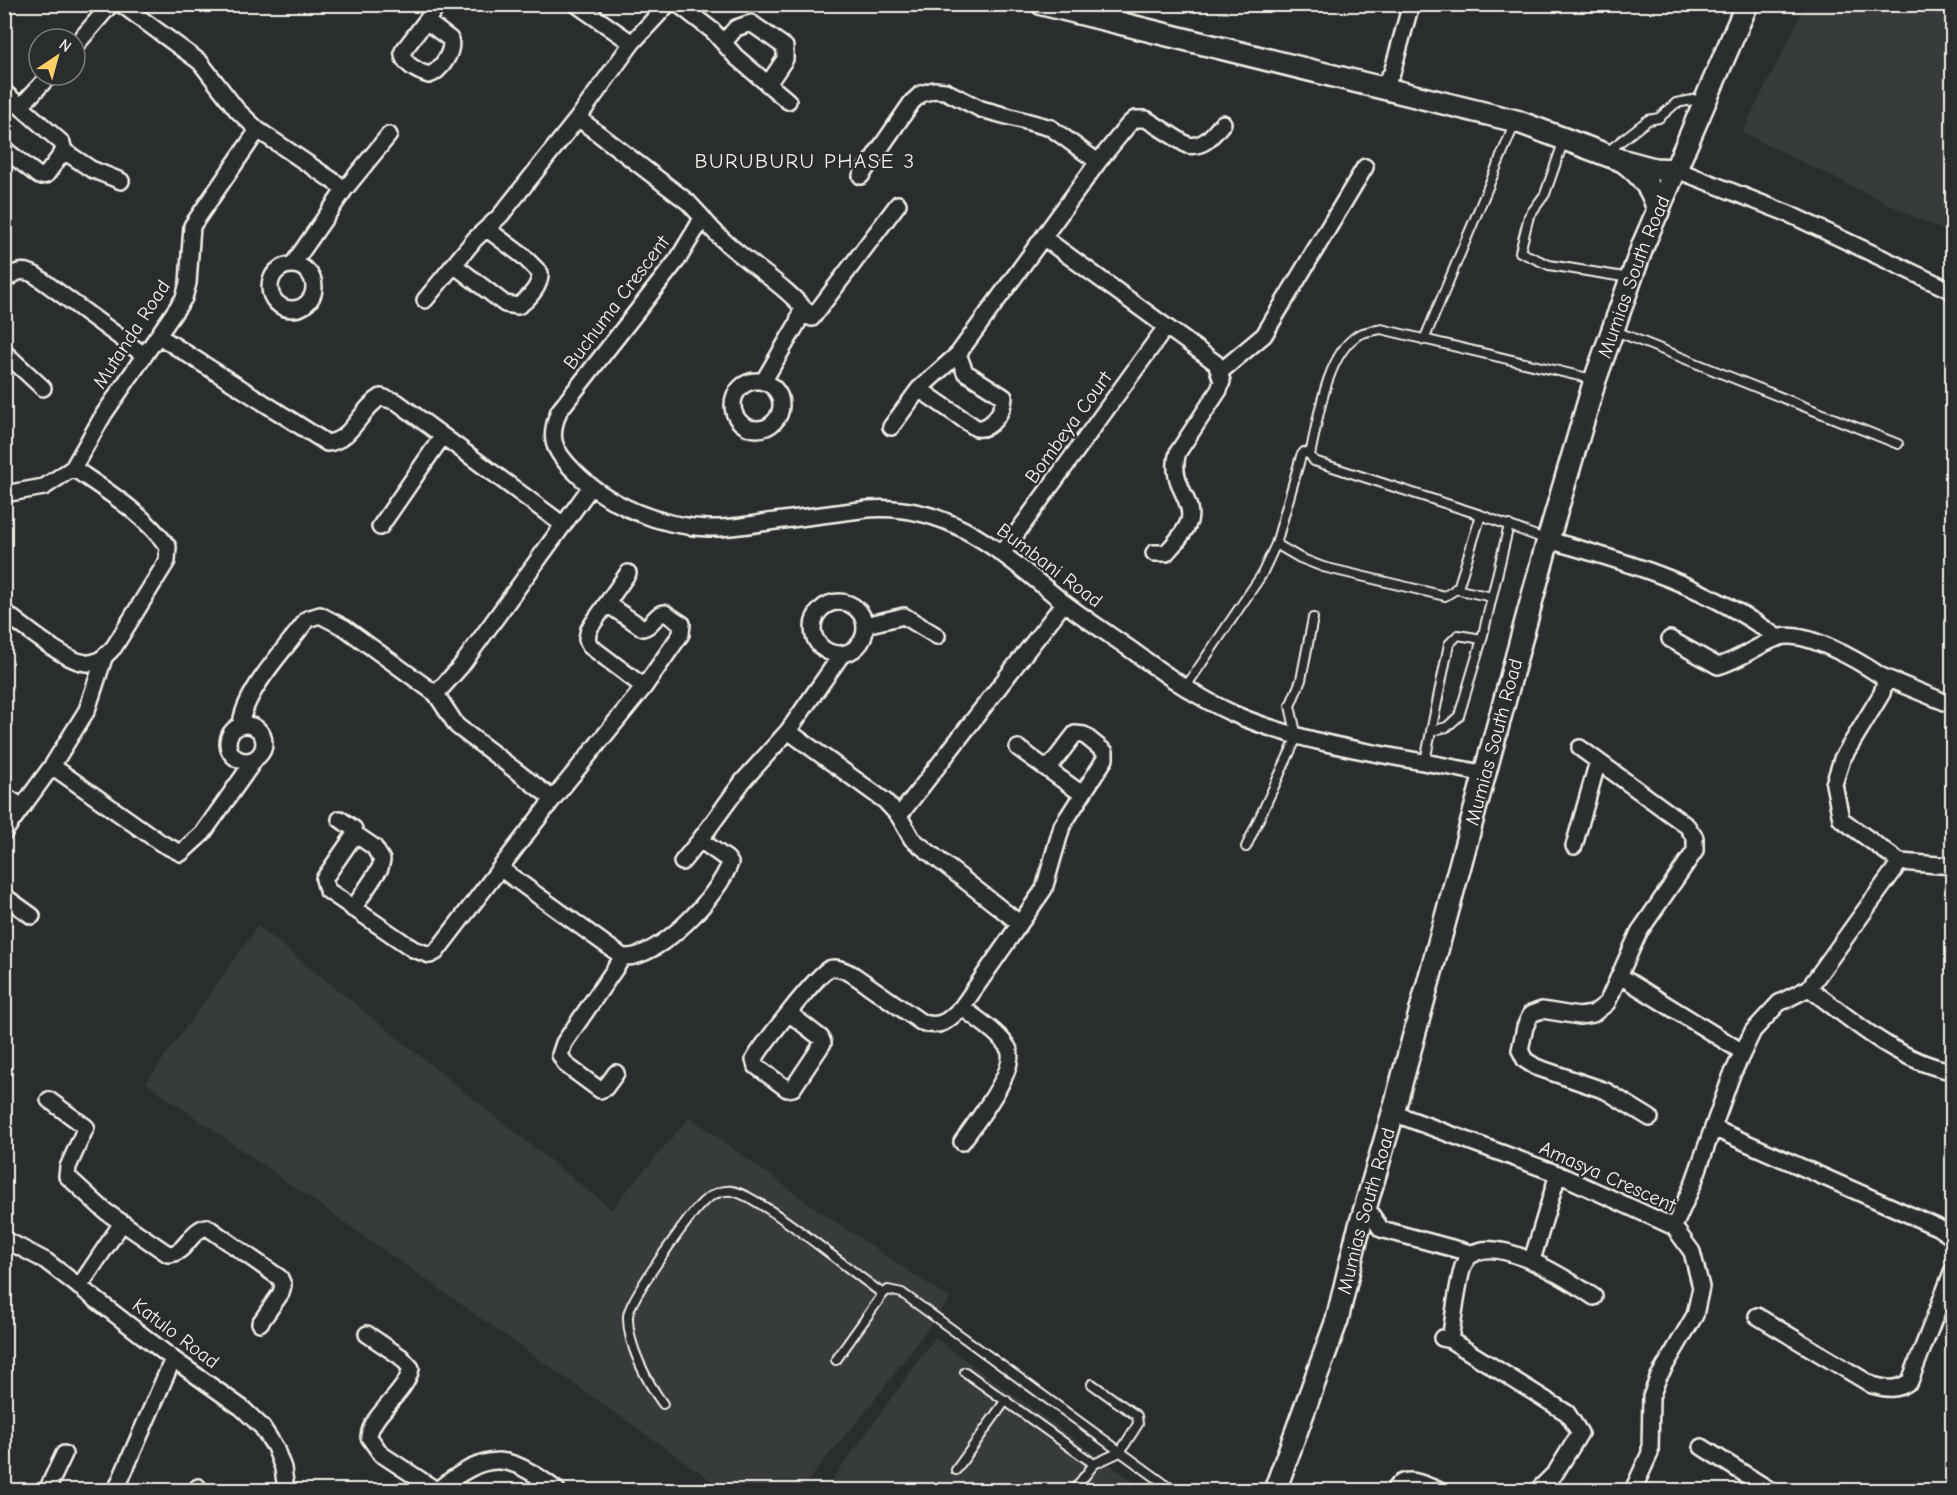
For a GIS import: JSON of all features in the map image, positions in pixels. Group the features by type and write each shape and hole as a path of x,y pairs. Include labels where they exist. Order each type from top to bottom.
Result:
{"main road":[{"path":"1042,4 1391,84 1516,121 1654,169 1677,170"},
{"name":"Mumias South Road","path":"1275,1491 1328,1348 1394,1113 1548,540 1595,380 1630,278 1747,5"},
{"path":"1615,157 1635,170 1655,197 1658,212"}],"street":[{"path":"87,32 111,4"},
{"path":"121,4 200,62 237,110 258,130 345,189"},
{"path":"426,21 439,4"},
{"path":"576,4 632,43"},
{"path":"425,300 578,118 632,43 668,4"},
{"path":"678,4 724,42 736,57 788,101"},
{"path":"1391,84 1411,4"},
{"path":"724,42 736,27 751,24 785,47 785,59 768,84"},
{"path":"22,105 39,87"},
{"path":"861,176 912,102 921,94 934,90 945,91 981,109 1051,128 1098,162"},
{"path":"4,92 22,105 62,143 64,151 91,169 121,181"},
{"path":"578,118 688,202 727,246 798,299 812,318"},
{"path":"891,427 919,389 958,354 1098,162 1135,119 1146,119 1187,145 1195,146 1205,143 1223,123"},
{"name":"Mutanda Road","path":"4,494 44,487 73,468 104,414 159,336 187,291 191,235 196,217 258,130"},
{"path":"293,264 345,189 389,135"},
{"path":"4,148 39,176 46,174 64,151"},
{"path":"1221,372 1264,334 1365,167"},
{"path":"1677,170 1789,214 1953,291"},
{"path":"812,318 898,204"},
{"name":"Buchuma Crescent","path":"559,411 678,259 699,224 701,216"},
{"path":"453,265 505,304 518,306 524,303 541,281 540,273 523,256 487,229"},
{"path":"1044,238 1216,363 1221,372 1219,390 1178,452 1175,461 1176,482 1188,507 1190,518 1167,553 1154,554"},
{"path":"4,281 17,272 36,275 144,355"},
{"path":"763,382 797,324 800,314 812,318"},
{"name":"Bombeya Court","path":"1004,552 1166,327"},
{"path":"159,336 327,443 342,439 372,402 381,397 397,402 562,524"},
{"path":"4,352 44,388"},
{"path":"919,389 976,428 986,428 992,423 1002,407 1004,397 965,372 958,354"},
{"name":"Bumbani Road","path":"559,411 552,428 554,444 564,461 590,488 632,510 683,526 711,528 890,507 914,512 958,526 1004,552 1064,603 1185,688 1233,714 1297,737 1485,774"},
{"path":"380,526 442,437"},
{"path":"4,832 52,766 87,710 104,658 160,576 167,561 168,547 134,509 73,468"},
{"path":"436,694 460,666 590,488"},
{"path":"1548,540 1636,564 1742,612 1778,638"},
{"path":"628,573 589,628 588,642 644,687"},
{"path":"836,602 850,604 860,612 865,625 863,639 855,649 842,654 829,652 818,643 813,631 815,617 824,607 836,602"},
{"path":"899,816 1064,603"},
{"path":"355,834 324,879 327,890 413,949 430,955 441,947 553,799 644,687 681,634 682,624 669,614 661,613 643,628 607,604"},
{"path":"4,612 68,656 86,663 104,658"},
{"path":"241,726 242,713 250,698 308,619 321,615 360,639 436,694 457,726 553,799"},
{"path":"865,625 904,616 937,636"},
{"path":"1670,639 1718,666 1733,662 1778,638 1791,635 1807,638 1881,676 1953,705"},
{"path":"682,862 742,781 788,731 842,654"},
{"path":"1881,676 1884,682 1882,693 1842,759 1834,784 1841,819 1900,862 1953,866"},
{"path":"52,766 161,843 181,853 203,833 264,748 262,736 254,727 236,728 228,739 230,751 244,761 256,758"},
{"path":"788,731 885,801 899,816 912,839 1019,923"},
{"path":"790,1014 821,1038 823,1043 793,1088 787,1089 756,1066 754,1060 790,1014 830,968 839,968 852,974 921,1022 933,1027 946,1023 962,1008 1044,889 1062,826 1105,759 1101,747 1084,735 1075,734 1048,769"},
{"path":"1018,748 1082,794"},
{"path":"1580,748 1687,826 1695,838 1695,851 1639,932 1607,1003 1593,1014 1579,1016 1542,1010 1531,1014 1525,1027 1520,1050 1525,1060 1536,1067 1606,1091 1650,1118"},
{"path":"1574,846 1598,761"},
{"path":"4,795 22,807"},
{"path":"340,819 354,829 355,834 374,847 381,860 380,868 353,909"},
{"path":"501,868 623,957 642,954 676,934 693,917 729,867 727,859 700,840"},
{"path":"1674,1227 1693,1184 1742,1051 1753,1031 1779,1003 1809,988 1900,862"},
{"path":"4,896 32,916"},
{"path":"616,1073 605,1088 600,1090 566,1065 560,1055 564,1043 623,957"},
{"path":"1620,976 1742,1051"},
{"path":"1809,988 1908,1057 1930,1067 1953,1071"},
{"path":"962,1008 1000,1038 1010,1050 1011,1061 999,1086 962,1142"},
{"path":"49,1100 86,1127 68,1167 67,1176 122,1223 154,1246 172,1255 199,1229 207,1227 282,1281 281,1293 260,1323"},
{"name":"Amasya Crescent","path":"1394,1113 1558,1174 1674,1227 1692,1252 1701,1287 1695,1315 1658,1378 1652,1397 1650,1453 1633,1491"},
{"path":"1713,1128 1937,1227 1953,1237"},
{"path":"1532,1260 1558,1174"},
{"path":"1366,1207 1382,1228 1474,1254"},
{"path":"79,1287 122,1223"},
{"name":"Katulo Road","path":"4,1239 46,1261 173,1359 242,1408 262,1427 275,1447 284,1468 286,1491"},
{"path":"1538,1491 1556,1472 1580,1433 1567,1413 1446,1339 1464,1263 1474,1254 1487,1249 1532,1260 1594,1297"},
{"path":"1757,1317 1872,1385 1890,1390 1903,1387 1910,1381 1953,1272"},
{"path":"367,1334 401,1356 411,1368 410,1375 372,1427 369,1437 381,1454 437,1491 467,1468 493,1459 525,1467 557,1491"},
{"path":"116,1491 173,1359"},
{"path":"1702,1447 1770,1491"},
{"path":"46,1491 64,1454"},
{"path":"1394,1491 1398,1484 1406,1480 1417,1481 1438,1491"}],"lane":[{"path":"1615,157 1648,120 1659,118 1676,103 1707,98"},
{"path":"1424,340 1516,121"},
{"path":"1565,138 1545,194 1529,216 1520,252 1549,265 1630,278"},
{"path":"1310,455 1330,372 1348,342 1361,333 1381,329 1595,380"},
{"path":"1612,330 1898,444"},
{"path":"1185,688 1261,576 1276,544 1304,452 1320,464 1481,515 1548,540"},
{"path":"1276,544 1299,558 1323,567 1432,594 1449,594 1458,588 1481,515"},
{"path":"1431,731 1447,727 1459,716 1482,639 1509,525"},
{"path":"1449,594 1457,588 1492,597"},
{"path":"1246,847 1297,737 1290,706 1301,680 1313,618"},
{"path":"1425,761 1450,641 1461,635 1482,639"},
{"path":"663,1404 652,1387 632,1340 629,1327 631,1304 688,1222 712,1196 731,1191 759,1203 882,1294"},
{"path":"836,1360 882,1294 888,1290 902,1293 1173,1491"},
{"path":"965,1372 1094,1464"},
{"path":"1074,1491 1094,1464 1120,1452 1135,1431 1139,1419 1092,1384"},
{"path":"956,1470 1006,1400"}],"shaded area":[{"path":"1806,5 1952,5 1952,235 1742,133"},
{"path":"258,926 611,1209 690,1117 804,1200 950,1299 870,1406 800,1490 725,1490 146,1083"},
{"path":"935,1338 1145,1490 825,1490"}],"district":[{"name":"BURUBURU PHASE 3","path":"805,161"}]}
